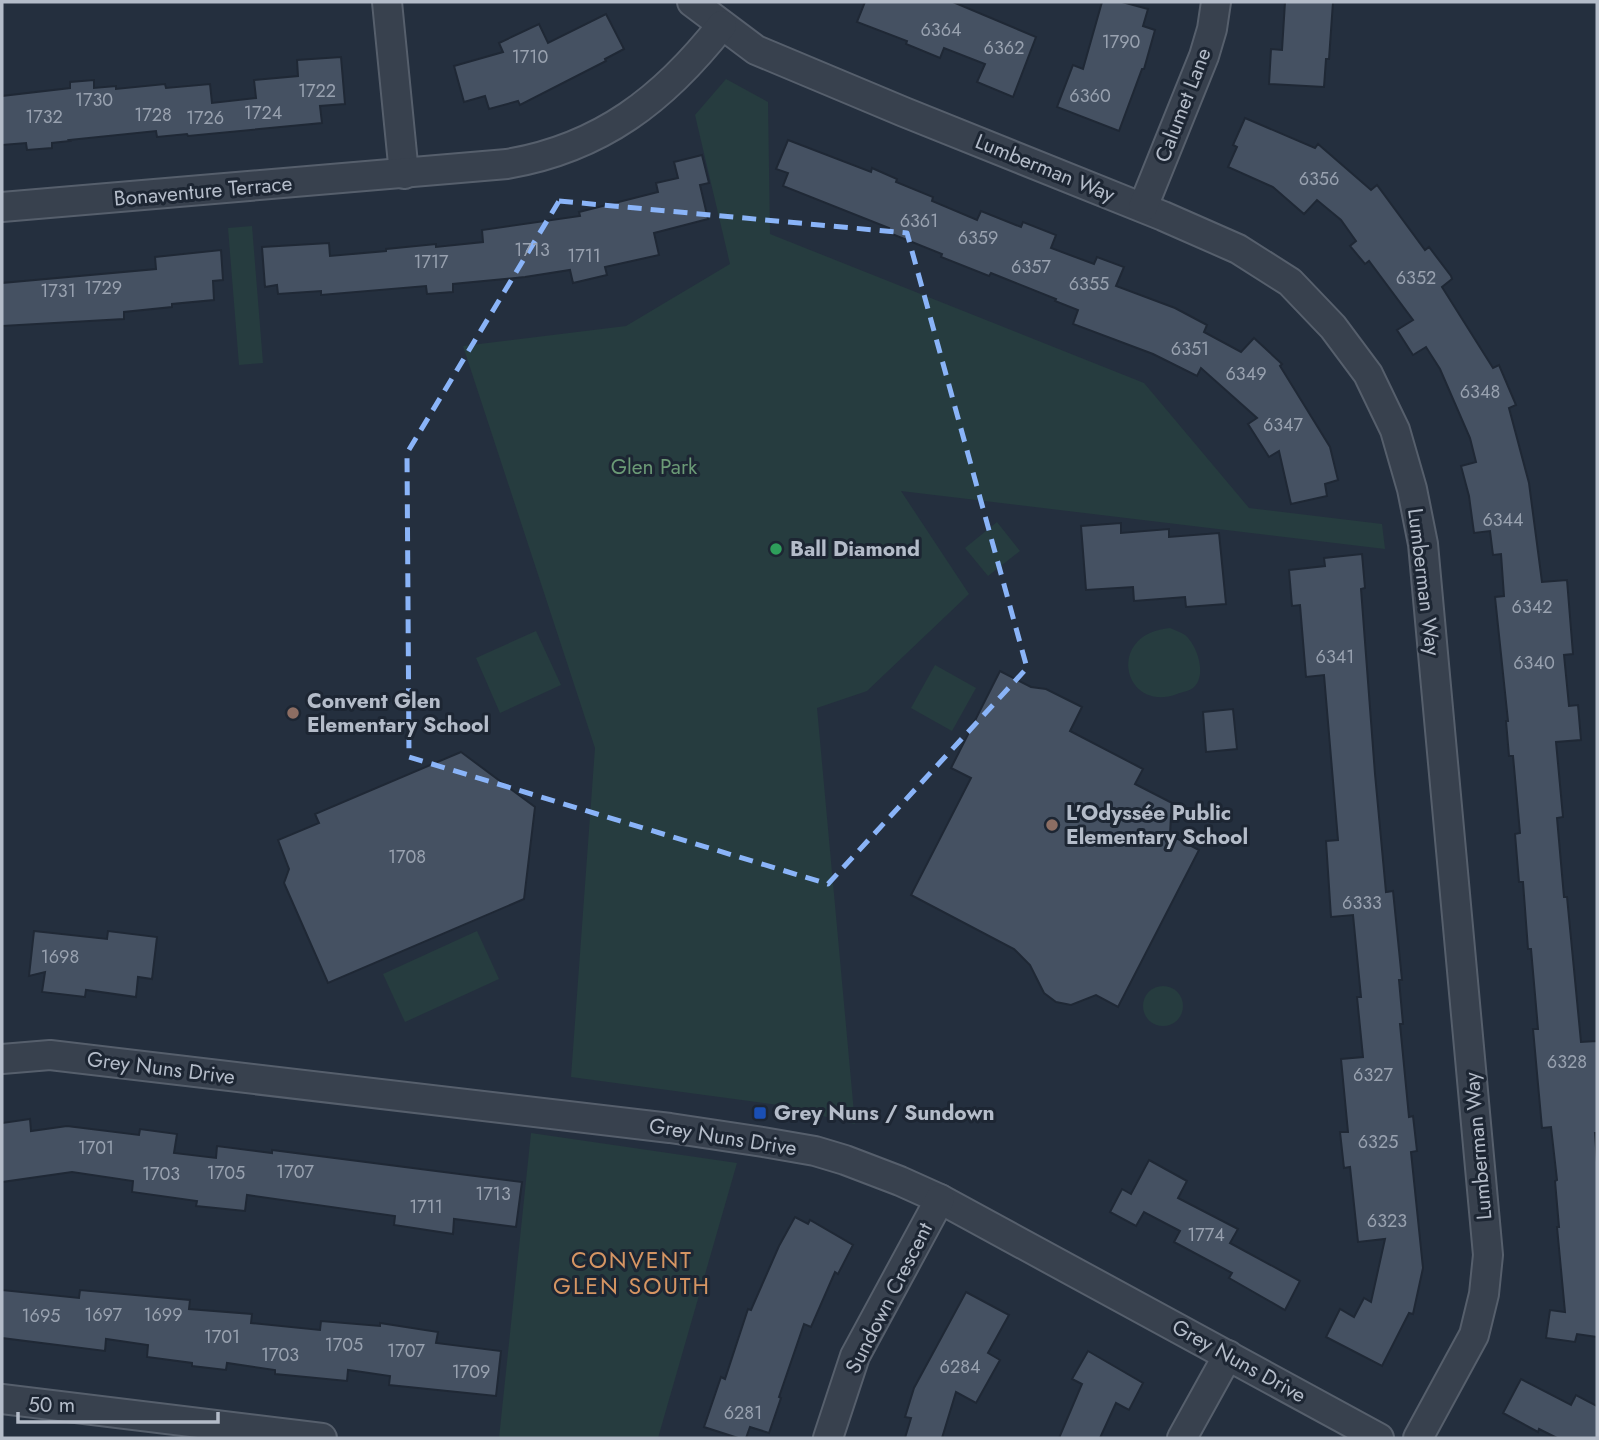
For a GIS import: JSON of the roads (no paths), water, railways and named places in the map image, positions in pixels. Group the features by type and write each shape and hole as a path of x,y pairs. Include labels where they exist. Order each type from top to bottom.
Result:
{"street":[{"path":"387,2 404,174"},
{"name":"Lumberman Way","path":"692,2 756,50 797,69 1143,207 1238,248 1290,282 1333,327 1368,374 1395,430 1412,489 1423,544 1488,1255 1484,1294 1474,1335 1418,1438"},
{"name":"Calumet Lane","path":"1143,207 1204,56 1216,2"},
{"name":"Bonaventure Terrace","path":"2,207 404,174 536,160 597,137 628,118 652,100 699,54 722,25"},
{"name":"Grey Nuns Drive","path":"2,1059 50,1055 670,1128 815,1151 900,1181 940,1199 1379,1438"},
{"name":"Sundown Crescent","path":"828,1438 855,1356 940,1199"},
{"path":"1182,1438 1228,1355"},
{"path":"2,1399 321,1438"}],"place":[{"name":"Ball Diamond","path":"776,549"},
{"name":"Convent Glen Elementary School","path":"293,713"},
{"name":"L'Odyssée Public Elementary School","path":"1052,825"},
{"name":"Grey Nuns / Sundown","path":"760,1113"}],"district":[{"name":"CONVENT GLEN SOUTH","path":"632,1273"}],"park label":[{"name":"Glen Park","path":"654,467"}]}
